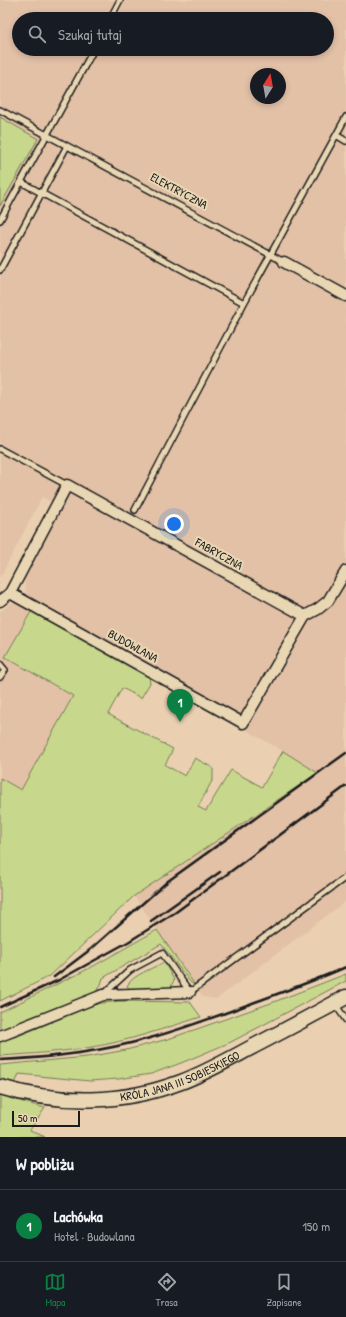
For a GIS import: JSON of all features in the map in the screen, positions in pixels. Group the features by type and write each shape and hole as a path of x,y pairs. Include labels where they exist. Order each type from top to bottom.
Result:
{"main road":[{"name":"KRÓLA JANA III SOBIESKIEGO","path":"0,1087 51,1098 86,1100 125,1097 159,1089 189,1079 216,1066 340,1000"}],"street":[{"name":"ELEKTRYCZNA","path":"284,262 346,296"},
{"path":"0,601 10,592 67,485"},
{"name":"FABRYCZNA","path":"67,485 305,616"},
{"path":"305,616 318,609 328,601 346,571"},
{"name":"BUDOWLANA","path":"10,592 243,723 305,616"},
{"path":"0,1036 103,995 190,992"}],"lane":[{"path":"114,12 120,0"},
{"path":"0,220 90,56"},
{"name":"ELEKTRYCZNA","path":"0,110 284,262"},
{"path":"135,510 244,302 346,117"},
{"path":"336,135 346,141"},
{"path":"0,270 67,146"},
{"path":"21,182 244,302"},
{"path":"0,449 67,485"},
{"path":"0,664 5,670 0,677"},
{"path":"103,995 130,970 162,953 190,992 346,877"},
{"path":"340,1000 346,1020"}],"shaded area":[{"path":"0,0 346,0 346,901 217,999 203,997 134,896 317,773 283,751 246,730 224,708 27,596 24,580 62,507 42,497 0,578"},
{"path":"16,602 32,610 5,657 73,696 21,790 0,778 0,612 10,604"}],"green space":[{"path":"0,117 38,139 0,206"},
{"path":"32,610 149,676 150,683 141,698 122,688 108,714 173,749 165,765 185,776 195,758 213,768 213,779 198,807 206,811 231,770 262,787 283,751 318,773 134,896 50,976 0,1001 0,778 21,790 73,696 5,657"},
{"path":"157,930 195,985 191,983 161,944 103,978 100,987 94,993 0,1031 0,1012 90,968"},
{"path":"164,962 174,980 170,989 130,989 127,986 133,978"},
{"path":"346,974 346,981 231,1042 151,1074 118,1079 90,1081 19,1074 9,1098 45,1108 30,1130 45,1137 0,1137 0,1065 87,1057 126,1050 168,1039 271,1003"},
{"path":"119,1001 190,1002 201,1017 147,1034 106,1044 57,1052 0,1056 0,1041 18,1036 95,1004"}],"railway":[{"path":"54,977 91,949 168,881 346,753"},
{"path":"0,1007 59,980 128,942 176,912 346,786"},
{"path":"151,921 220,872"},
{"path":"0,1060 75,1054 132,1043 175,1031 297,987 346,967"}],"place":[{"name":"Lachówka","path":"180,722"}]}
